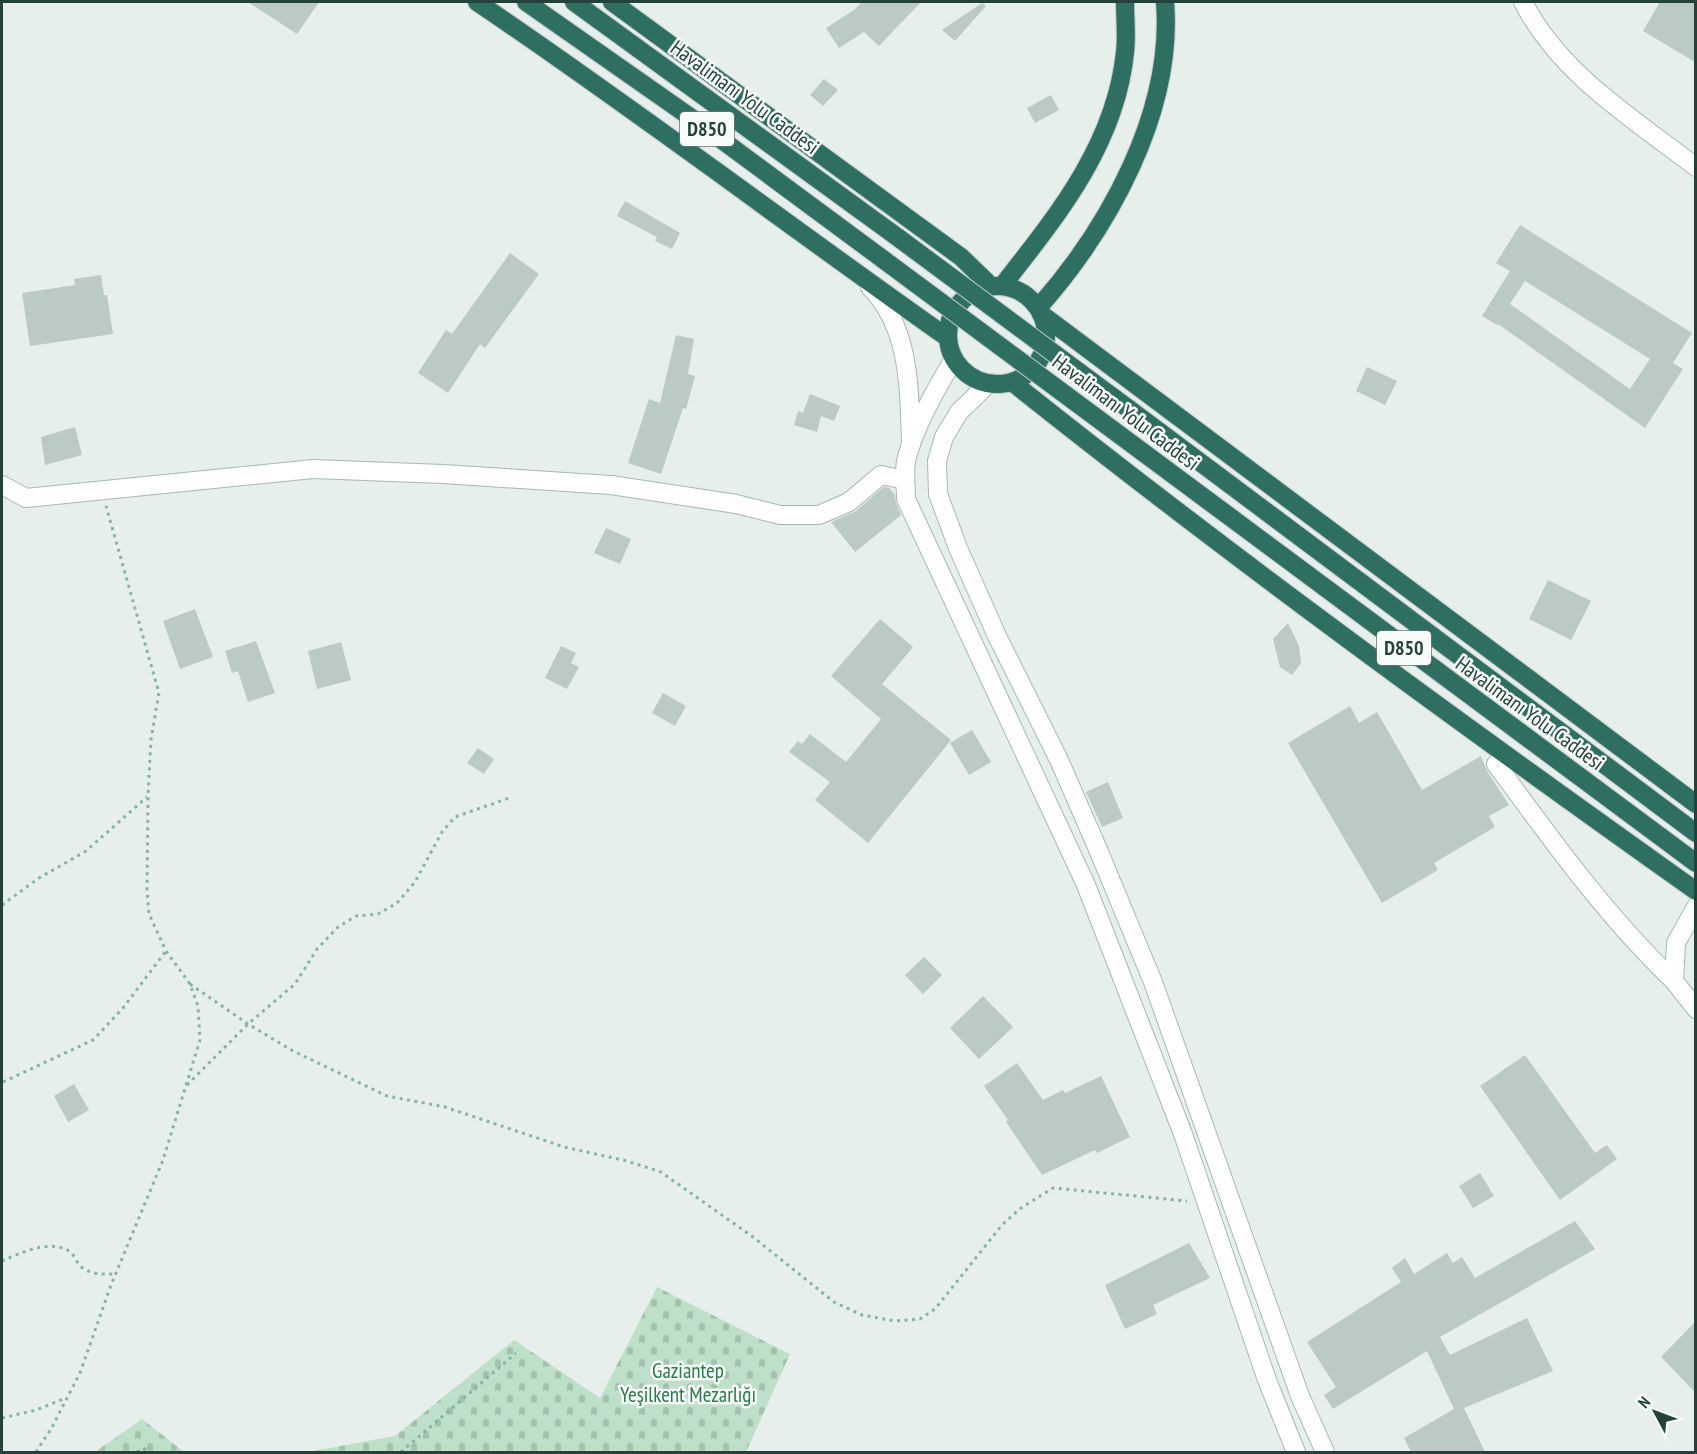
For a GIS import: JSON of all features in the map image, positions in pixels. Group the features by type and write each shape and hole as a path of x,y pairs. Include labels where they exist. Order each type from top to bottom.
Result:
{"highway":[{"path":"477,2 592,80 860,277 948,338"},
{"name":"Havalimanı Yolu Caddesi","path":"526,2 703,126 1695,863"},
{"name":"Havalimanı Yolu Caddesi","path":"574,2 900,239 1695,833"},
{"path":"612,2 961,257 997,286"},
{"path":"997,286 1042,235 1084,175 1113,110 1125,52 1125,2"},
{"path":"1040,311 1078,259 1115,201 1147,128 1161,71 1166,16 1165,2"},
{"path":"1040,311 1046,329 1044,351 1031,370 1012,382 989,383 968,375 954,359 948,338 951,317 963,300 981,288 997,286 1022,292 1040,311 1695,804"},
{"path":"1012,382 1136,481 1357,647 1695,891"}],"street":[{"path":"1523,2 1534,23 1562,58 1603,96 1695,166"},
{"path":"860,277 882,299 904,352 909,381 911,446"},
{"path":"954,359 936,388 911,446 906,463 906,499 1086,885 1182,1134 1267,1380 1296,1452"},
{"path":"989,383 959,412 944,437 937,461 938,494 958,548 988,616 1059,760 1149,972 1300,1396 1325,1452"},
{"path":"2,485 26,498 313,469 611,485 736,504 780,515 819,515 849,502 881,475 905,480"},
{"path":"1496,764 1572,868 1653,962 1674,981 1695,1009"},
{"path":"1674,981 1676,943 1695,907"}],"path":[{"path":"36,1452 51,1429 80,1373 116,1274 163,1160 200,1040 198,1006 190,984 166,951 149,914 148,796 151,739 159,693 101,490"},
{"path":"2,905 39,878 86,851 148,796"},
{"path":"186,1087 248,1024 295,984 317,949 338,927 356,916 378,914 397,903 415,882 442,832 454,817 508,798"},
{"path":"3,1082 93,1040 123,1008 166,951"},
{"path":"190,984 248,1024 293,1051 387,1096 445,1107 564,1147 627,1161 661,1172 753,1237 834,1302 862,1315 895,1321 920,1318 935,1309 1002,1225 1021,1208 1053,1188 1205,1202"},
{"path":"2,1261 31,1249 58,1246 72,1252 80,1265 94,1275 116,1274"},
{"path":"401,1452 516,1353"},
{"path":"2,1418 36,1410 67,1398"},
{"path":"137,1452 143,1448 148,1452"}],"green space":[{"name":"Gaziantep Yeşilkent Mezarlığı","path":"657,1287 790,1354 746,1452 308,1452 395,1436 514,1340 600,1398"},
{"path":"142,1419 184,1452 95,1452"}],"building":[{"path":"248,2 319,2 297,34"},
{"path":"862,2 921,2 879,46 864,32 839,48 826,28 854,10"},
{"path":"1660,2 1695,2 1695,62 1643,31"},
{"path":"982,3 986,6 955,41 942,30"},
{"path":"824,79 838,90 823,106 810,95"},
{"path":"1051,95 1059,110 1035,123 1027,108"},
{"path":"625,201 680,233 672,249 655,241 657,237 617,216"},
{"path":"1520,225 1692,333 1673,363 1683,369 1645,428 1498,324 1482,316 1510,271 1496,263","holes":["1525,281 1650,359 1630,389 1510,304"]},
{"path":"510,253 539,274 485,348 480,344 448,393 418,373 446,330 452,334"},
{"path":"101,275 104,295 107,295 113,334 30,346 22,293 75,285 74,279"},
{"path":"676,335 694,339 688,374 695,376 686,409 683,408 661,474 628,463 649,399 660,403"},
{"path":"1367,367 1397,381 1385,405 1356,391"},
{"path":"810,394 840,406 834,421 821,416 817,432 794,425 798,411 803,413"},
{"path":"75,427 82,455 45,465 41,437"},
{"path":"884,487 889,488 895,495 901,515 855,552 831,522 856,511"},
{"path":"606,528 631,539 620,564 594,553"},
{"path":"1548,580 1591,601 1571,640 1529,619"},
{"path":"195,609 213,657 180,669 163,621"},
{"path":"880,619 913,647 882,684 951,740 868,843 815,800 830,782 789,752 798,741 802,744 810,734 846,762 881,719 831,676"},
{"path":"1288,623 1299,646 1301,663 1292,675 1280,667 1273,639"},
{"path":"256,641 275,693 248,702 238,671 232,673 225,651"},
{"path":"341,642 351,680 317,689 308,651"},
{"path":"561,646 576,653 571,663 579,667 567,689 545,678"},
{"path":"663,693 686,706 675,726 652,713"},
{"path":"1350,706 1359,723 1377,712 1422,790 1481,756 1487,771 1509,805 1489,816 1495,827 1434,863 1438,870 1382,903 1288,743"},
{"path":"972,730 991,762 969,775 950,743"},
{"path":"478,748 494,759 484,774 467,763"},
{"path":"1108,782 1123,818 1102,827 1086,792"},
{"path":"924,957 942,975 923,994 905,975"},
{"path":"983,996 1013,1027 979,1059 950,1028"},
{"path":"1525,1055 1595,1153 1607,1145 1617,1159 1560,1200 1480,1086"},
{"path":"1017,1063 1043,1100 1063,1090 1065,1093 1101,1076 1130,1137 1097,1153 1095,1150 1042,1175 984,1086"},
{"path":"74,1084 89,1110 68,1122 54,1096"},
{"path":"1480,1173 1494,1196 1473,1208 1459,1186"},
{"path":"1575,1221 1595,1249 1440,1337 1450,1355 1527,1318 1553,1371 1464,1408 1485,1452 1411,1452 1404,1438 1454,1409 1427,1351 1333,1409 1324,1395 1336,1387 1307,1342 1401,1282 1392,1268 1405,1258 1414,1274 1447,1253 1453,1263 1462,1257 1475,1278"},
{"path":"1189,1243 1210,1278 1153,1305 1157,1314 1125,1329 1105,1285"},
{"path":"1695,1322 1695,1392 1661,1357"}]}
